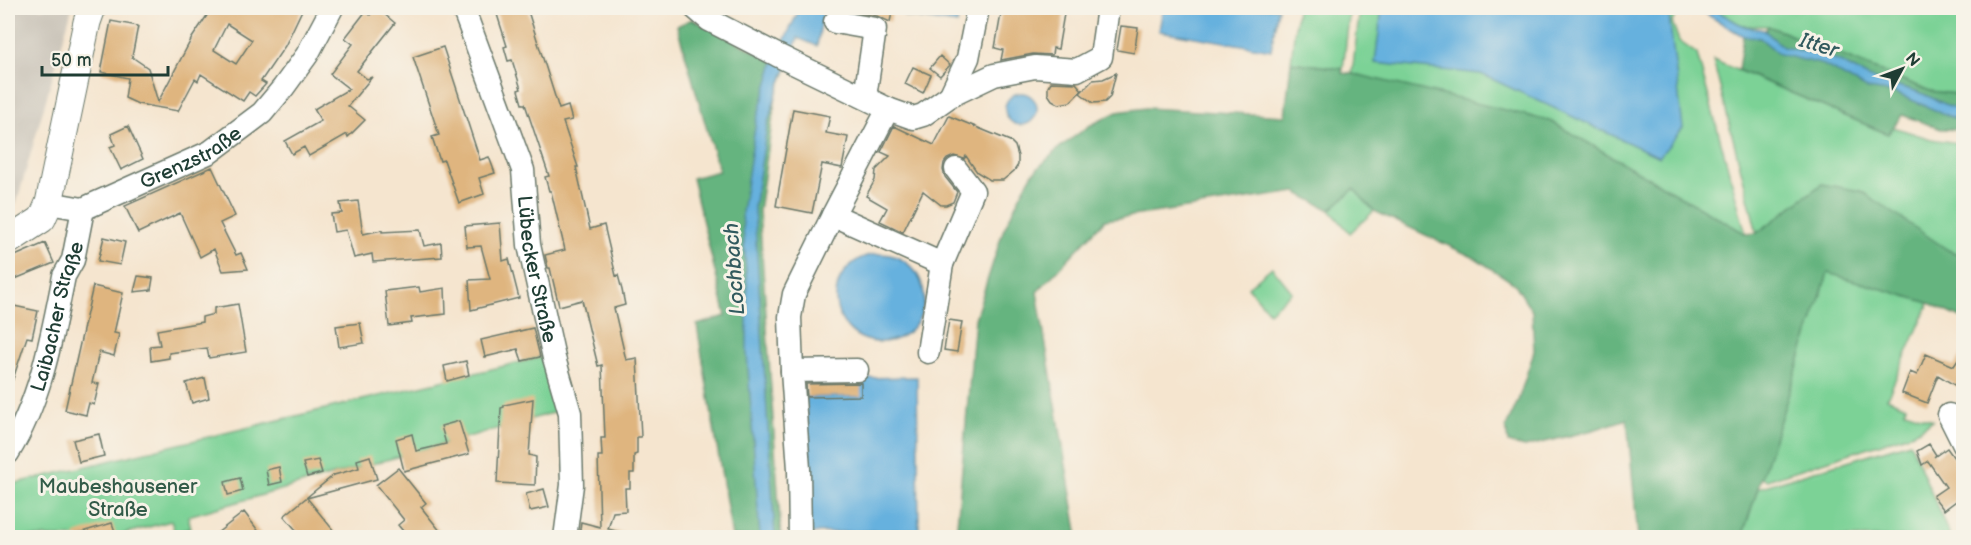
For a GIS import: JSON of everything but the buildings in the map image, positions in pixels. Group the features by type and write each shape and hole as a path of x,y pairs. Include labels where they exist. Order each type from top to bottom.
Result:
{"main road":[{"path":"8,241 42,219 49,203 87,22 92,8"}],"street":[{"name":"Grenzstraße","path":"83,209 210,152 262,113 307,55 332,8"},
{"name":"Lübecker Straße","path":"463,8 523,170 529,245 554,358 570,413 572,485 565,537"},
{"path":"695,8 709,20 783,58 864,98 913,118 923,116 950,96 994,75 1035,67 1077,70 1101,57 1108,8"},
{"path":"950,96 968,58 978,8"},
{"path":"835,22 874,29 864,98"},
{"path":"800,537 791,306 794,294 888,109"},
{"path":"928,352 942,264 973,191 956,169"},
{"path":"49,203 83,209"},
{"name":"Laibacher Straße","path":"8,453 32,407 64,276 73,260 83,209"},
{"path":"833,215 942,264"},
{"path":"792,371 858,370"},
{"path":"1949,415 1964,445"}],"shaded area":[{"path":"8,8 72,8 16,205 8,194"}],"green space":[{"path":"1297,8 1350,8 1343,69 1291,62"},
{"path":"1360,8 1684,8 1678,11 1672,22 1679,41 1697,54 1746,234 1550,121 1352,74"},
{"path":"1712,8 1963,8 1963,95 1930,91 1768,26 1743,26"},
{"path":"692,19 787,68 776,95 759,211 781,537 732,537 697,325 726,316 692,178 719,171 677,26"},
{"path":"1768,26 1930,91 1963,95 1963,130 1941,129 1902,115 1888,134 1738,70 1743,36 1760,38"},
{"path":"1713,60 1888,134 1893,127 1931,139 1963,144 1963,256 1822,184 1757,233"},
{"path":"1291,62 1343,69 1342,73 1359,75 1550,121 1746,234 1757,233 1822,184 1861,191 1948,250 1963,256 1963,319 1929,303 1828,273 1742,537 1638,537 1627,419 1525,447 1508,443 1506,427 1518,401 1534,351 1532,311 1515,284 1477,259 1374,211 1354,189 1330,210 1296,192 1105,220 1037,292 1078,537 956,537 975,319 1003,231 1033,173 1059,148 1089,126 1117,112 1146,108 1285,116"},
{"path":"1354,189 1374,211 1350,233 1330,210"},
{"path":"1272,267 1292,292 1269,312 1248,287"},
{"path":"1828,272 1929,303 1887,398 1906,406 1905,411 1933,420 1913,433 1767,480 1761,478"},
{"name":"Maubeshausener Straße","path":"542,357 544,364 549,362 563,410 188,516 191,528 175,533 171,521 112,537 8,537 8,485"},
{"path":"1910,442 1950,537 1742,538 1758,488"}],"water":[{"path":"800,8 824,8 817,46 798,38 776,95 767,126 754,208 775,537 760,538 747,353 747,287 742,213 756,121 774,62"},
{"path":"905,8 960,8 957,24 904,16"},
{"path":"1163,8 1278,8 1271,50 1159,31"},
{"path":"1382,8 1668,8 1683,128 1659,157 1481,74 1375,63"},
{"path":"1696,8 1712,8 1743,26 1764,30 1783,47 1823,55 1870,78 1919,92 1963,111 1963,122 1895,93 1867,89 1824,65 1779,54 1760,38 1743,36"},
{"path":"1021,93 1032,98 1037,109 1032,120 1021,125 1010,120 1005,109 1010,98"},
{"path":"880,254 897,257 911,267 921,281 924,298 921,315 911,329 897,339 880,342 863,339 849,329 839,315 836,298 839,281 849,267 863,257"},
{"path":"917,377 919,530 810,533 806,397 860,396 860,378"}],"water label":[{"name":"Itter","path":"1819,45"},
{"name":"Lochbach","path":"734,269"}]}
